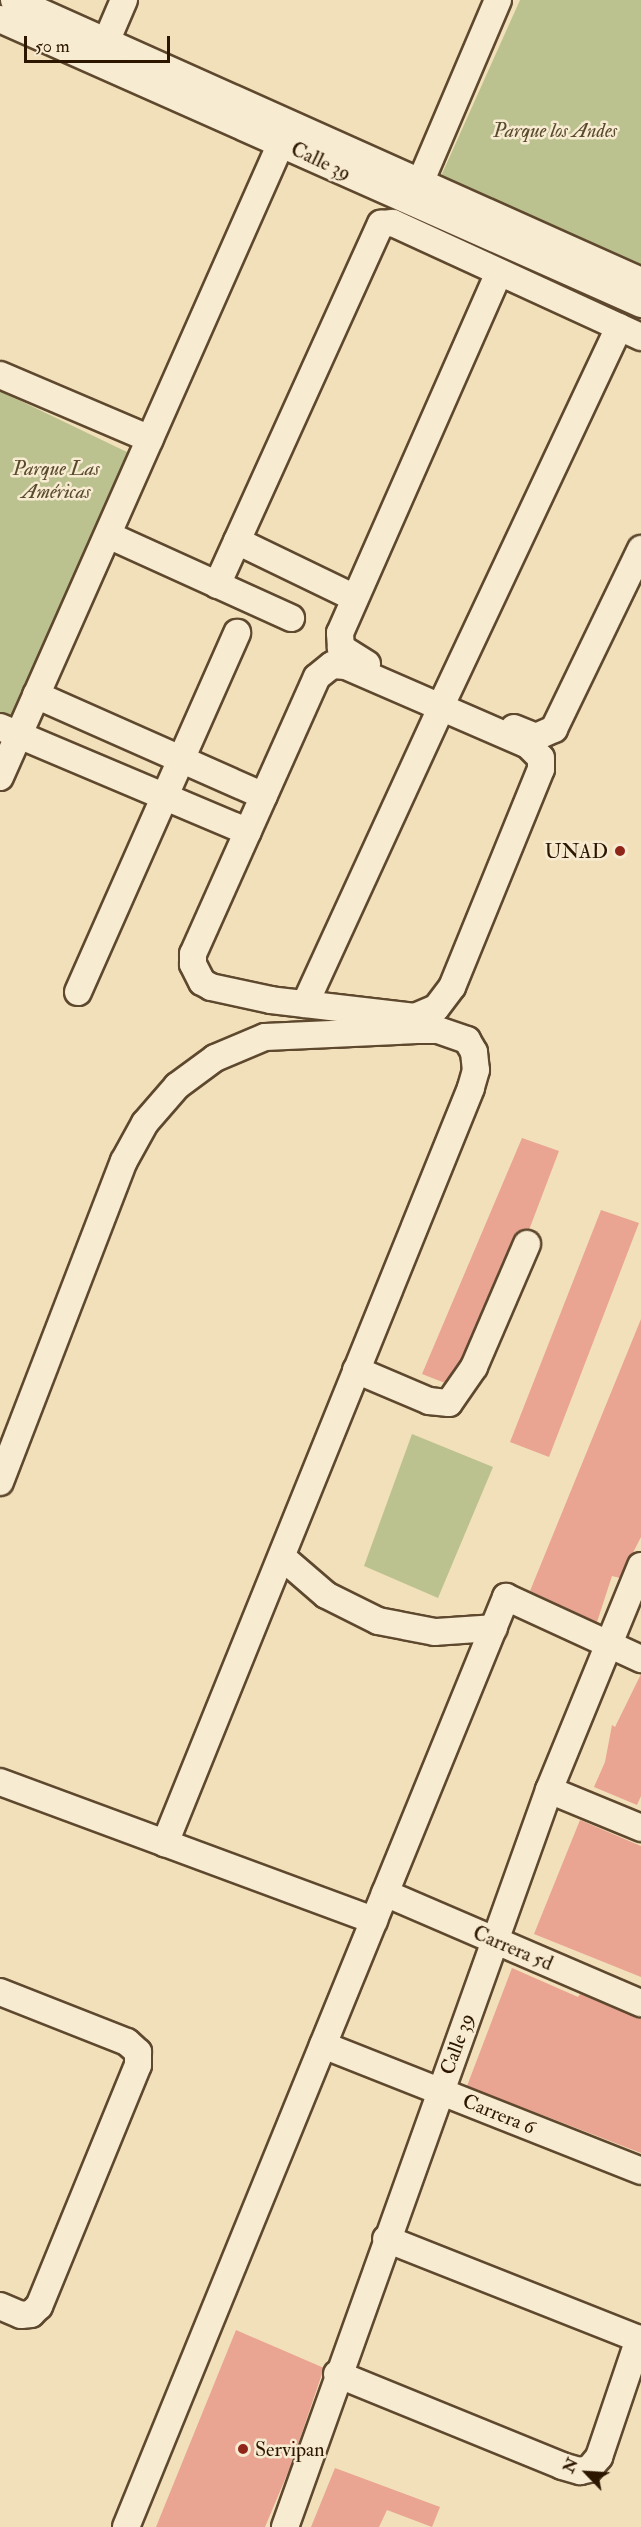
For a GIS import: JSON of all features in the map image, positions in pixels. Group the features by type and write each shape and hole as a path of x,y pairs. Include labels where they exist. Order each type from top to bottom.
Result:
{"street":[{"name":"Calle 39","path":"14,0 102,51 416,193 641,304"},
{"path":"102,51 124,0"},
{"path":"416,193 498,0"},
{"name":"Calle 39","path":"0,19 102,51"},
{"path":"0,777 9,731 36,695 285,134"},
{"name":"Calle 39","path":"416,193 641,281"},
{"path":"217,585 381,224 393,223 630,332 443,702 304,1004"},
{"path":"499,273 340,633 341,648 356,659 443,702 528,745 541,758 541,769 452,987 436,1008 416,1017 304,1004 211,987 196,972 194,954 322,669 332,665 346,666 443,702 526,734 545,736 554,729 641,549"},
{"path":"0,375 150,439"},
{"path":"108,535 291,618"},
{"path":"237,542 355,598"},
{"path":"78,992 237,633"},
{"path":"36,695 264,796"},
{"path":"9,731 248,832"},
{"path":"0,1482 123,1161 145,1123 177,1086 214,1058 265,1037 417,1029 460,1036 474,1052 476,1070 471,1088 165,1843"},
{"path":"356,1370 429,1401 448,1403 474,1367 527,1244"},
{"path":"282,1557 326,1595 378,1621 435,1632 494,1628"},
{"name":"Calle 39","path":"285,2527 337,2374 549,1790 641,1566"},
{"path":"126,2527 506,1597 641,1659"},
{"path":"0,1782 374,1920"},
{"path":"549,1790 641,1828"},
{"name":"Carrera 5d","path":"385,1893 641,2003"},
{"path":"0,1992 127,2042 138,2052 138,2065 39,2306 31,2314 21,2315 0,2306"},
{"name":"Carrera 6","path":"323,2045 641,2171"},
{"path":"337,2374 562,2466 580,2471 589,2469 599,2457 639,2339 386,2239"}],"green space":[{"name":"Parque los Andes","path":"520,0 641,0 641,264 441,176"},
{"name":"Parque Las Américas","path":"0,391 129,453 13,719 0,714"},
{"path":"412,1434 493,1467 438,1598 364,1566"}],"building":[{"path":"522,1138 559,1151 529,1230 519,1232 513,1238 461,1360 445,1383 422,1374"},
{"path":"601,1210 639,1223 549,1457 510,1442"},
{"path":"641,1319 641,1537 620,1578 612,1576 597,1622 530,1591"},
{"path":"641,1674 641,1796 637,1805 594,1787 605,1762 612,1725 615,1727"},
{"path":"580,1820 641,1846 641,1977 534,1934"},
{"path":"512,1968 578,1997 580,1994 641,2019 641,2153 467,2086"},
{"name":"Servipan","path":"236,2330 324,2368 291,2465 265,2527 156,2527"},
{"path":"335,2468 440,2507 432,2527 387,2510 379,2527 311,2527"}],"place":[{"name":"UNAD","path":"620,851"},
{"name":"Servipan","path":"243,2449"}]}
